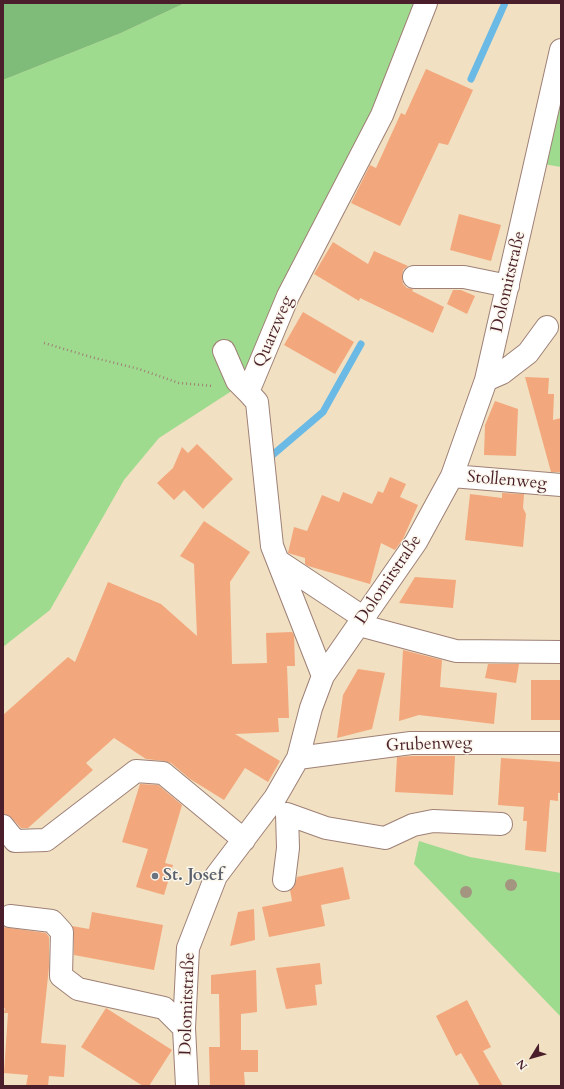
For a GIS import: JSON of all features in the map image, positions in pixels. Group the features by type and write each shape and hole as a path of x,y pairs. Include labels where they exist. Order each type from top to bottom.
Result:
{"street":[{"name":"Quarzweg","path":"248,392 288,296 382,115 426,3"},
{"name":"Dolomitstraße","path":"188,1086 184,1028 188,948 216,876 244,840 279,808 298,758 311,708 323,676 416,542 452,476 486,380 561,50"},
{"path":"414,277 464,277 508,286"},
{"path":"486,380 502,373 528,353 547,327"},
{"path":"224,352 237,381 257,402 272,546 323,676"},
{"name":"Stollenweg","path":"452,476 561,485"},
{"path":"278,561 361,621 456,651 561,652"},
{"name":"Grubenweg","path":"298,758 411,743 561,743"},
{"path":"3,826 16,841 46,840 136,771 163,773 244,840"},
{"path":"279,808 326,828 385,838 413,825 433,821 501,824"},
{"path":"279,808 288,848 284,880"},
{"path":"10,916 52,921 62,932 61,976 78,989 164,1008 184,1028"}],"path":[{"path":"44,343 91,358 138,369 179,383 248,392"}],"green space":[{"path":"3,3 185,3 121,33 3,80"},
{"path":"185,3 414,3 380,103 244,383 159,438 124,480 50,610 3,647 3,80 121,33"},
{"path":"561,84 561,167 543,164"},
{"path":"419,841 470,857 561,873 561,1017 414,864"}],"building":[{"path":"426,69 473,90 448,145 439,143 400,226 351,203 370,165 376,168 401,113 405,115"},
{"path":"459,214 501,225 491,261 450,250"},
{"path":"333,242 368,264 374,251 408,266 403,270 403,284 407,288 413,289 412,291 444,307 433,333 360,298 359,301 314,274"},
{"path":"453,290 461,290 475,296 467,314 447,304"},
{"path":"303,312 354,342 335,374 284,345"},
{"path":"525,377 549,378 548,394 554,394 553,420 561,418 561,472 551,472"},
{"path":"495,401 518,409 516,456 484,455 485,425"},
{"path":"197,444 233,479 203,509 184,490 174,500 157,483 173,468 182,447 188,453"},
{"path":"390,477 406,484 400,497 418,505 403,539 395,550 381,543 370,584 308,566 305,564 305,558 288,553 294,527 307,531 322,495 339,502 343,492 372,504 378,491 383,493"},
{"path":"502,493 524,494 523,508 526,514 523,547 465,540 470,494 502,498"},
{"path":"204,521 250,552 230,582 232,664 267,663 266,633 292,632 294,635 295,666 287,666 289,718 278,718 279,732 235,734 280,761 268,782 245,768 224,800 190,779 171,763 146,759 114,738 86,763 93,770 28,828 21,828 12,818 3,813 3,715 68,657 75,662 108,582 161,604 197,636 194,564 180,556"},
{"path":"415,577 456,580 453,608 399,603"},
{"path":"403,650 442,660 440,687 497,693 494,724 419,715 399,721"},
{"path":"488,664 519,664 516,683 485,678"},
{"path":"358,669 385,673 372,729 337,738 343,695"},
{"path":"531,680 561,680 561,720 531,720"},
{"path":"455,756 453,795 395,792 397,757"},
{"path":"501,758 561,762 561,793 558,793 558,801 550,800 546,852 525,850 527,821 523,821 524,807 498,805"},
{"path":"140,784 158,785 182,805 165,863 173,865 164,895 136,887 148,849 122,842"},
{"path":"343,867 350,899 321,905 325,926 269,937 262,907 292,901 290,890 294,887 297,877"},
{"path":"254,909 255,940 230,946 238,912"},
{"path":"92,912 163,925 154,970 74,955 74,932 72,926 89,929"},
{"path":"3,927 46,933 49,937 49,967 41,1043 66,1045 64,1077 49,1076 48,1086 26,1086 28,1075 4,1073 8,1013 4,1013 5,1008 3,1008"},
{"path":"320,963 322,984 315,985 317,1005 286,1009 276,968"},
{"path":"256,970 257,1012 241,1014 241,1050 258,1050 258,1072 244,1072 245,1086 210,1086 209,1047 220,1047 219,994 211,994 211,975"},
{"path":"467,1000 491,1047 483,1051 503,1086 480,1086 461,1053 456,1056 436,1016"},
{"path":"106,1008 172,1050 149,1086 143,1086 81,1047"}],"waterway":[{"path":"471,79 505,3"},
{"path":"269,458 323,412 361,344"}],"place":[{"name":"St. Josef","path":"155,876"}]}
